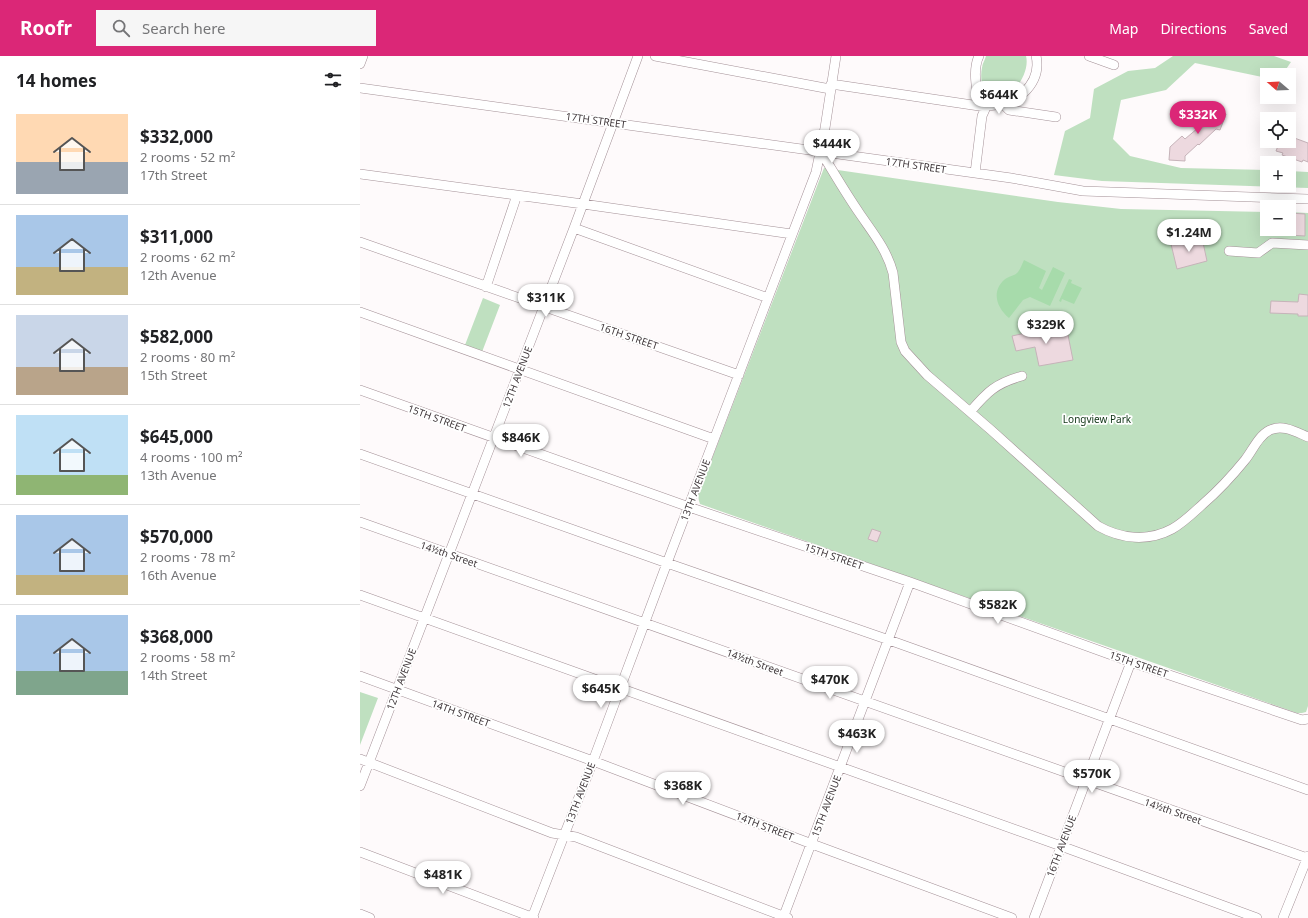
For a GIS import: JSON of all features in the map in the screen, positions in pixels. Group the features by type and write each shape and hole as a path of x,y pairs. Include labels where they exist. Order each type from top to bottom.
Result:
{"street":[{"path":"360,64 363,56"},
{"name":"12TH AVENUE","path":"360,786 364,761 398,690 424,618 614,123 638,56"},
{"path":"655,56 831,87 986,106 1004,105 1013,101 1026,91 1034,76 1037,66 1036,56"},
{"name":"13TH AVENUE","path":"533,918 816,172 821,152 836,56"},
{"path":"979,56 975,78 977,92 986,106"},
{"path":"1089,56 1114,65"},
{"name":"17TH STREET","path":"360,88 1011,178 1083,191 1308,199"},
{"path":"1004,105 1009,110 1056,117"},
{"path":"975,173 982,116 986,106"},
{"path":"821,152 860,214 883,246 890,262 893,273 901,342 905,352 927,375 1098,526 1110,532 1138,538 1161,534 1172,529 1186,519 1228,480 1254,450 1264,434 1278,428 1287,428 1308,437"},
{"path":"360,174 792,234"},
{"path":"486,287 517,195"},
{"path":"574,228 768,298"},
{"name":"16TH STREET","path":"360,242 739,375"},
{"path":"1229,251 1258,252 1272,243 1308,245"},
{"path":"360,312 714,439"},
{"path":"970,412 992,389 1002,382 1022,376"},
{"name":"15TH STREET","path":"360,390 689,507 910,582 1131,662 1302,720 1308,719"},
{"path":"360,454 889,640 1308,790"},
{"name":"14½th Street","path":"360,522 1086,780 1308,857"},
{"name":"15TH AVENUE","path":"785,917 910,582"},
{"path":"360,595 1061,846 1257,918"},
{"name":"16TH AVENUE","path":"1034,918 1131,662"},
{"name":"14TH STREET","path":"360,676 593,761 1012,918"},
{"path":"364,761 552,833 576,837 785,917"},
{"path":"360,852 533,918"},
{"path":"1283,918 1305,873 1308,857"},
{"path":"360,914 370,918"}],"green space":[{"path":"986,56 1026,56 1027,62 1024,75 1016,87 1006,95 995,97 986,92 982,83 981,73 982,65"},
{"path":"1173,56 1274,56 1291,62 1287,68 1260,68 1260,77 1195,63 1166,90 1121,100 1113,139 1130,156 1181,168 1260,170 1260,186 1102,181 1054,175 1065,131 1090,118 1094,89 1128,71 1155,68"},
{"name":"Longview Park","path":"824,168 1058,202 1121,209 1260,212 1260,236 1296,236 1296,212 1308,213 1308,706 1306,712 1297,713 700,504 698,495"},
{"path":"1296,171 1308,172 1308,188 1296,188"},
{"path":"483,298 500,305 482,352 465,345"},
{"path":"360,692 378,698 360,745"}],"shaded area":[{"path":"1024,260 1046,271 1039,288 1042,290 1053,267 1065,273 1050,306 1030,297 1023,300 1009,318 1001,310 997,300 998,290 1004,280 1018,272"},
{"path":"1069,279 1072,280 1071,283 1082,288 1074,304 1062,299 1061,302 1059,301"}],"building":[{"path":"1220,105 1221,112 1226,114 1220,130 1216,129 1199,145 1198,144 1185,156 1185,161 1169,160 1170,147 1182,136 1185,139 1205,122 1209,113 1208,107"},
{"path":"1296,139 1308,143 1308,162 1303,160 1302,162 1296,160 1296,156 1285,156 1282,155 1283,153 1276,151 1277,148 1296,148"},
{"path":"1296,213 1305,214 1305,236 1296,235"},
{"path":"1202,238 1207,261 1177,269 1171,244"},
{"path":"1299,294 1308,295 1308,316 1298,316 1298,314 1270,313 1271,301 1298,302"},
{"path":"1066,325 1073,360 1039,366 1035,347 1016,351 1012,336 1030,332 1033,328 1037,327 1041,330"},
{"path":"872,529 881,532 877,542 868,539"}]}
